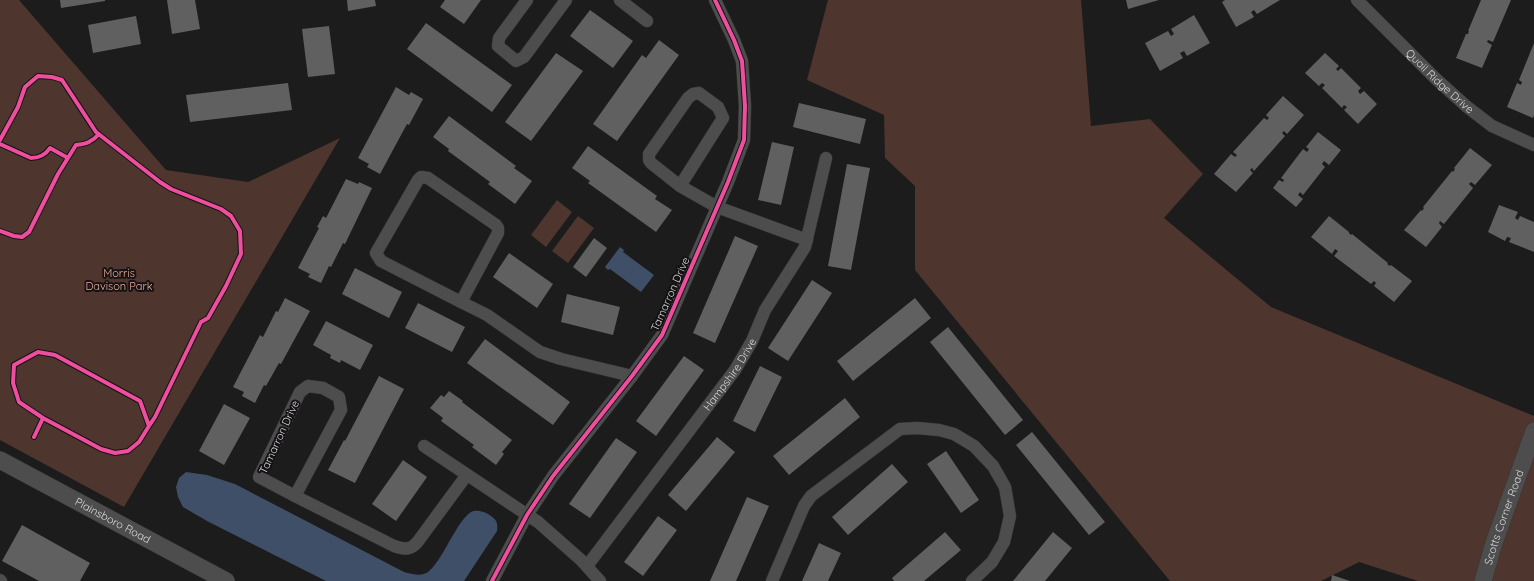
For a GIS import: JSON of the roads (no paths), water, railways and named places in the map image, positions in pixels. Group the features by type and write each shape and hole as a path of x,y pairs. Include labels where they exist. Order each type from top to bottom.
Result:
{"street":[{"path":"527,0 499,38 498,46 516,61 524,57 566,0"},
{"path":"620,0 647,21"},
{"name":"Tamarron Drive","path":"492,581 526,515 553,476 632,376 662,335 744,140 745,106 742,61 715,0"},
{"name":"Quail Ridge Drive","path":"1357,0 1435,78 1466,106 1492,126 1534,145"},
{"path":"680,186 723,118 718,107 699,93 693,94 688,98 649,154 648,160 680,186 717,207 807,240"},
{"name":"Hampshire Drive","path":"587,566 735,370 752,341 765,310 805,247 826,158"},
{"path":"461,302 498,233 498,228 496,225 428,178 421,177 376,253 381,261 461,302 487,315 540,352 561,359 632,376"},
{"name":"Tamarron Drive","path":"295,496 341,410 339,397 323,388 308,386 300,392 259,477 295,496 394,546 402,549 410,549 415,546 466,476"},
{"path":"772,581 804,506 811,496 900,429 917,428 938,430 954,434 974,446 993,466 1005,487 1010,516 1004,542 992,562 972,581"},
{"name":"Scotts Corner Road","path":"1483,581 1494,543 1534,431"},
{"path":"424,446 466,476 538,522 587,566 600,581"},
{"name":"Plainsboro Road","path":"0,460 226,581"}],"water":[{"path":"620,247 624,250 623,252 654,275 641,292 610,269 608,270 605,267"},
{"path":"186,472 207,475 235,484 404,572 413,574 425,574 434,566 460,524 471,512 481,511 487,513 497,522 497,531 464,581 326,581 207,521 183,507 178,497 176,487 179,478"}],"park label":[{"name":"Morris Davison Park","path":"119,279"}]}
